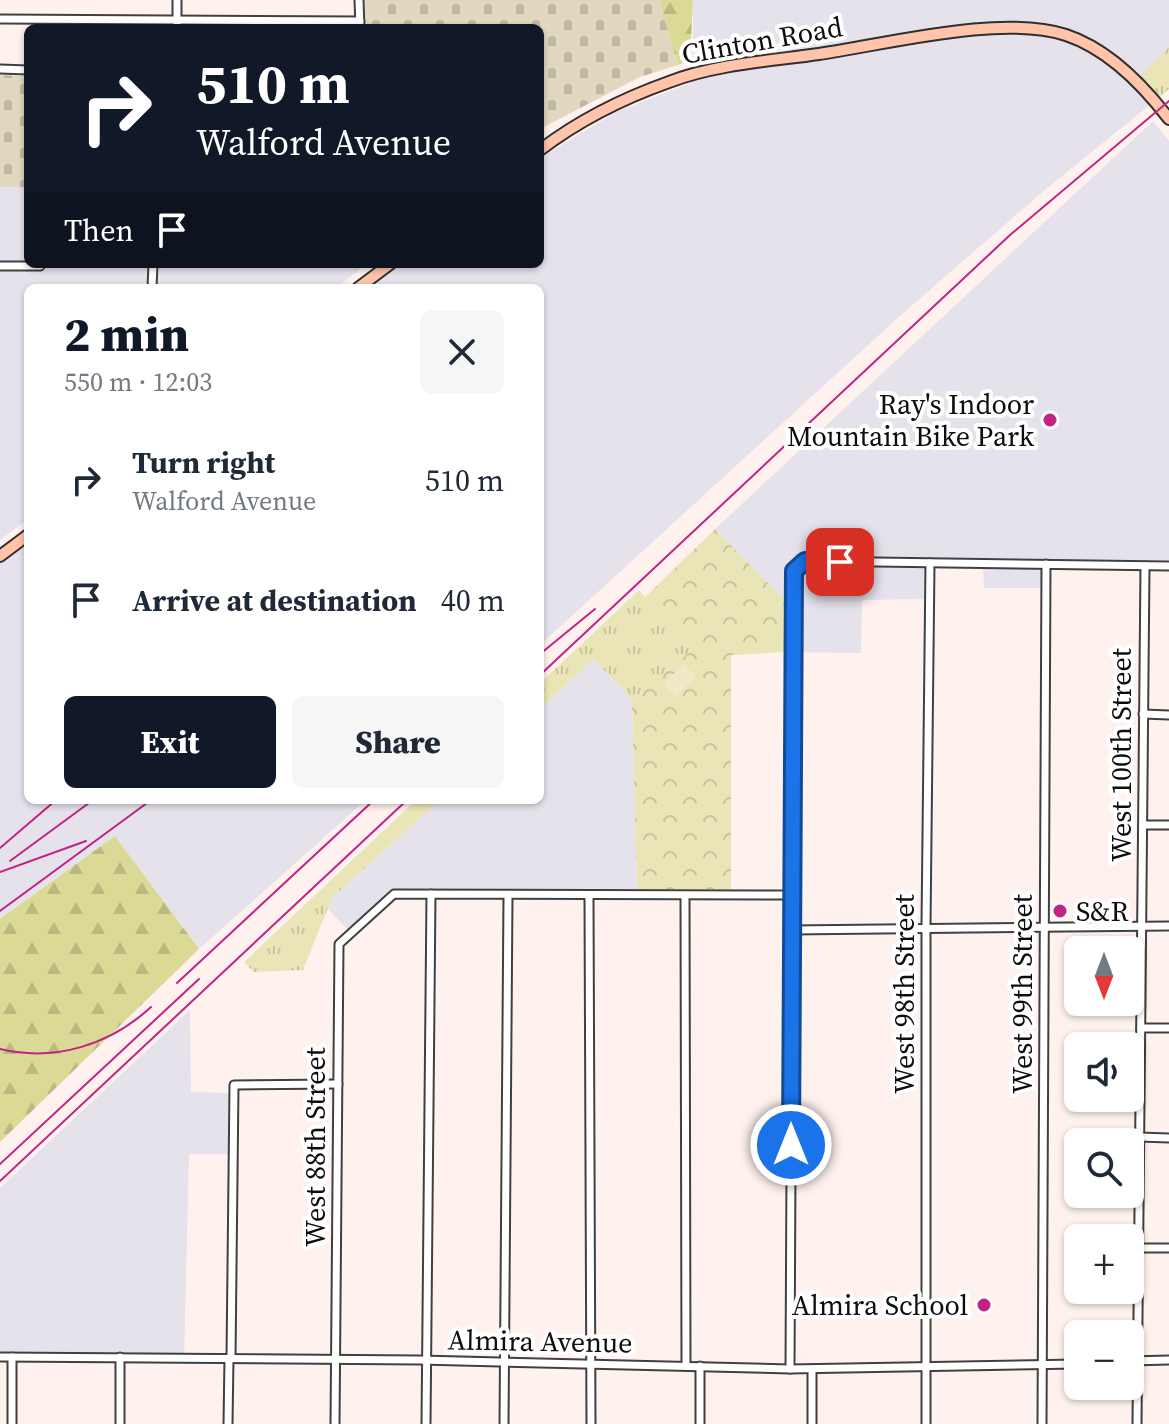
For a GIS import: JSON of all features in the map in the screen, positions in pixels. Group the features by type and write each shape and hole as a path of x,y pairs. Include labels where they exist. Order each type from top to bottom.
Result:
{"street":[{"path":"177,0 177,24"},
{"path":"0,19 177,24 360,24 359,0"},
{"name":"Clinton Road","path":"544,148 621,101 672,80 725,68 1011,27 1058,33 1090,46 1139,84 1169,119"},
{"path":"0,69 24,70"},
{"path":"0,266 24,266"},
{"path":"363,284 385,268"},
{"path":"0,556 24,538"},
{"path":"790,1369 794,571 798,564 805,561 1169,566"},
{"name":"West 98th Street","path":"926,1424 930,563"},
{"name":"West 99th Street","path":"1042,1424 1046,564"},
{"name":"West 100th Street","path":"1139,1128 1145,566"},
{"path":"1143,714 1169,715"},
{"path":"1143,825 1169,825"},
{"name":"West 88th Street","path":"335,1424 339,944 394,894 431,894"},
{"path":"426,1424 431,894 589,897 792,895"},
{"path":"504,1424 508,896"},
{"path":"685,896 686,1366"},
{"path":"589,897 591,1424"},
{"path":"791,930 926,926 1169,926"},
{"path":"1141,1028 1169,1028"},
{"path":"228,1424 234,1085 338,1084"},
{"path":"1144,1137 1169,1138"},
{"path":"1144,1248 1169,1248"},
{"name":"Almira Avenue","path":"0,1357 426,1360 790,1369 1064,1365"},
{"path":"12,1357 12,1424"},
{"path":"120,1357 120,1424"},
{"path":"1144,1360 1169,1360"},
{"path":"700,1366 700,1424"},
{"path":"812,1369 812,1424"},
{"name":"West 100th Street","path":"1136,1400 1137,1424"}],"shaded area":[{"path":"693,0 1169,0 1169,47 1141,76 1161,96 1046,189 901,315 544,641 544,284 372,284 394,268 544,268 544,156 616,112 693,82"},
{"path":"1153,121 1169,141 1169,560 1042,560 1042,588 984,588 983,561 925,562 925,599 862,600 861,653 785,652 785,601 715,529"},
{"path":"0,187 24,187 24,268 362,268 341,284 24,284 24,522 0,540"},
{"path":"24,544 24,804 362,804 199,949 115,836 0,919 0,561"},
{"path":"594,659 632,700 637,889 393,890 348,930 328,909 332,898 436,804 544,804 544,705"},
{"path":"684,664 696,677 675,697 663,684"},
{"path":"190,1010 191,1092 231,1093 230,1154 189,1154 184,1361 0,1361 0,1188"}],"green space":[{"path":"364,0 659,0 678,65 640,77 544,127 544,24 366,24"},
{"path":"659,0 693,0 690,61 678,65"},
{"path":"1169,47 1169,89 1161,96 1140,76"},
{"path":"0,75 24,76 24,187 0,187"},
{"path":"715,529 785,601 785,652 731,655 731,889 637,889 632,700 691,651 645,597"},
{"path":"639,590 691,651 632,700 594,659 544,705 544,679"},
{"path":"412,804 436,804 332,898 303,970 254,972 244,962"},
{"path":"115,836 199,949 0,1142 0,919"}],"railway":[{"path":"544,671 1010,235 1169,101"},
{"path":"544,651 595,609"},
{"path":"0,848 51,804"},
{"path":"10,861 88,804"},
{"path":"0,911 146,804"},
{"path":"177,983 370,804"},
{"path":"0,1181 403,804"},
{"path":"0,872 86,841"},
{"path":"0,1164 199,979"},
{"path":"0,1049 41,1053 81,1047 118,1031 151,1007"}],"place":[{"name":"Ray's Indoor Mountain Bike Park","path":"1050,420"},
{"name":"S&R","path":"1060,911"},
{"name":"Almira School","path":"984,1305"}],"route":[{"path":"791,1145 794,571 798,564 805,561 840,562"}]}
